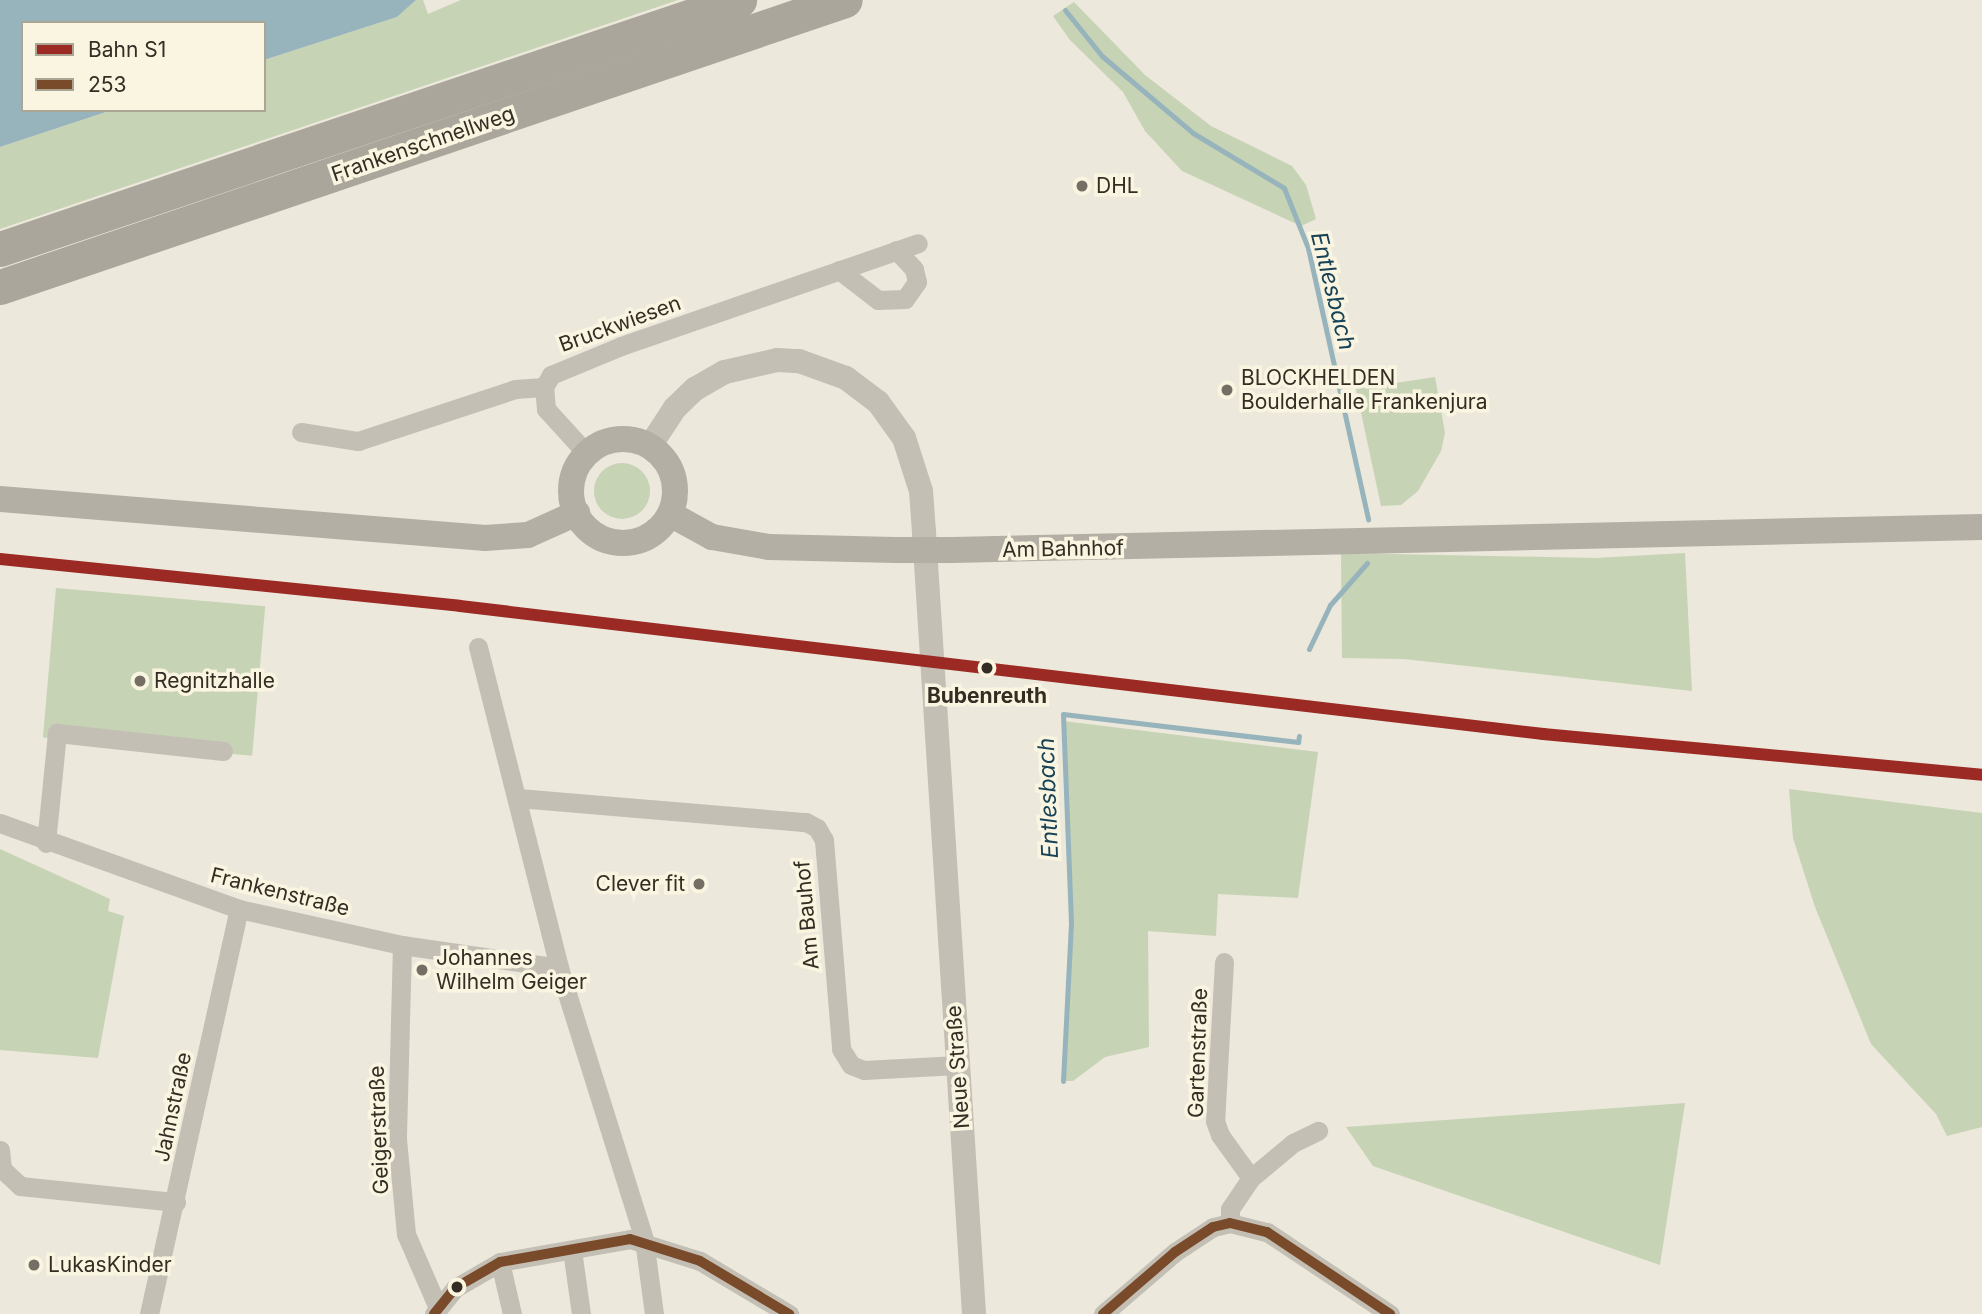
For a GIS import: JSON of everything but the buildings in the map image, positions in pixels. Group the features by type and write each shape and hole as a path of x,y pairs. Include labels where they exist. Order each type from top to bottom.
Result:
{"highway":[{"name":"Frankenschnellweg","path":"0,250 740,0"},
{"name":"Frankenschnellweg","path":"0,287 845,0"}],"main road":[{"path":"616,439 650,446 671,469 675,492 670,514 660,529 627,543 593,534 577,513 571,488 575,470 587,454 616,439"},
{"path":"0,499 485,538 528,535 577,513"},
{"name":"Am Bahnhof","path":"670,514 712,537 769,547 895,550 1173,547 1982,527"}],"street":[{"name":"Bruckwiesen","path":"544,387 559,370 621,346 918,243"},
{"path":"839,270 878,300 905,299 916,282 914,270 896,250"},
{"name":"Neue Straße","path":"650,446 675,408 695,389 756,362 799,362 827,369 863,390 891,417 904,439 921,491 974,1314"},
{"path":"301,432 358,441 515,389 544,387 546,409 587,454"},
{"path":"478,646 559,968 644,1240 654,1314"},
{"path":"46,843 57,733 223,751"},
{"name":"Am Bauhof","path":"518,798 806,822 817,828 824,840 841,1049 851,1065 864,1070 957,1065"},
{"name":"Frankenstraße","path":"0,823 46,843 239,909 402,945 559,968"},
{"name":"Jahnstraße","path":"149,1314 239,909"},
{"name":"Geigerstraße","path":"402,945 397,1139 407,1234 436,1311"},
{"name":"Gartenstraße","path":"1223,962 1216,1121 1220,1135 1251,1178"},
{"path":"1230,1223 1230,1209 1251,1178 1293,1143 1318,1131"},
{"path":"0,1150 8,1180 20,1186 176,1202"},
{"path":"1104,1314 1175,1252 1213,1227 1230,1223 1267,1232 1390,1314"},
{"path":"436,1311 471,1275 500,1262 644,1240 700,1261 789,1314"},
{"path":"572,1250 581,1314"},
{"path":"500,1262 512,1314"}],"green space":[{"path":"416,0 423,0 428,14 461,0 678,0 0,229 0,147 106,112 266,112 266,59 397,17"},
{"path":"1074,2 1145,75 1211,126 1292,166 1306,185 1316,219 1301,226 1182,171 1145,131 1123,92 1070,40 1053,16"},
{"path":"1435,377 1445,433 1441,451 1418,491 1401,505 1381,506 1356,389"},
{"path":"622,463 633,465 642,471 648,480 648,502 642,511 633,517 622,519 611,517 602,511 596,502 594,491 596,480 602,471 611,465"},
{"path":"1341,553 1596,558 1685,553 1692,691 1404,659 1342,658"},
{"path":"56,588 265,606 252,756 43,737"},
{"path":"1063,721 1318,752 1298,898 1218,894 1216,936 1148,931 1149,1047 1105,1057 1073,1081 1063,1081 1071,923"},
{"path":"1789,789 1982,813 1982,1127 1947,1136 1936,1114 1871,1044 1815,907 1793,838"},
{"path":"0,849 110,899 108,911 124,916 98,1058 0,1050"},
{"path":"1685,1103 1660,1265 1373,1166 1346,1127"}],"water":[{"path":"0,0 416,0 397,17 266,59 266,21 21,21 21,112 106,112 0,147"}],"waterway":[{"name":"Entlesbach","path":"1065,10 1102,56 1193,133 1284,188 1308,248 1368,519"},
{"name":"Entlesbach","path":"1309,649 1330,605 1367,563"},
{"name":"Entlesbach","path":"1063,1081 1071,923 1063,714 1298,742 1299,736"}],"rail line":[{"name":"S1","path":"0,559 460,606 1543,734 1982,775"}],"transit line":[{"name":"253","path":"1103,1314 1175,1252 1213,1227 1230,1223 1267,1232 1390,1314"},
{"name":"253","path":"434,1314 455,1288 500,1262 630,1239 700,1261 789,1314"}],"place":[{"name":"DHL","path":"1082,186"},
{"name":"BLOCKHELDEN Boulderhalle Frankenjura","path":"1227,390"},
{"name":"Bubenreuth","path":"987,668"},
{"name":"Regnitzhalle","path":"140,681"},
{"name":"Clever fit","path":"699,884"},
{"name":"Johannes Wilhelm Geiger","path":"422,970"},
{"name":"LukasKinder","path":"34,1265"}]}
